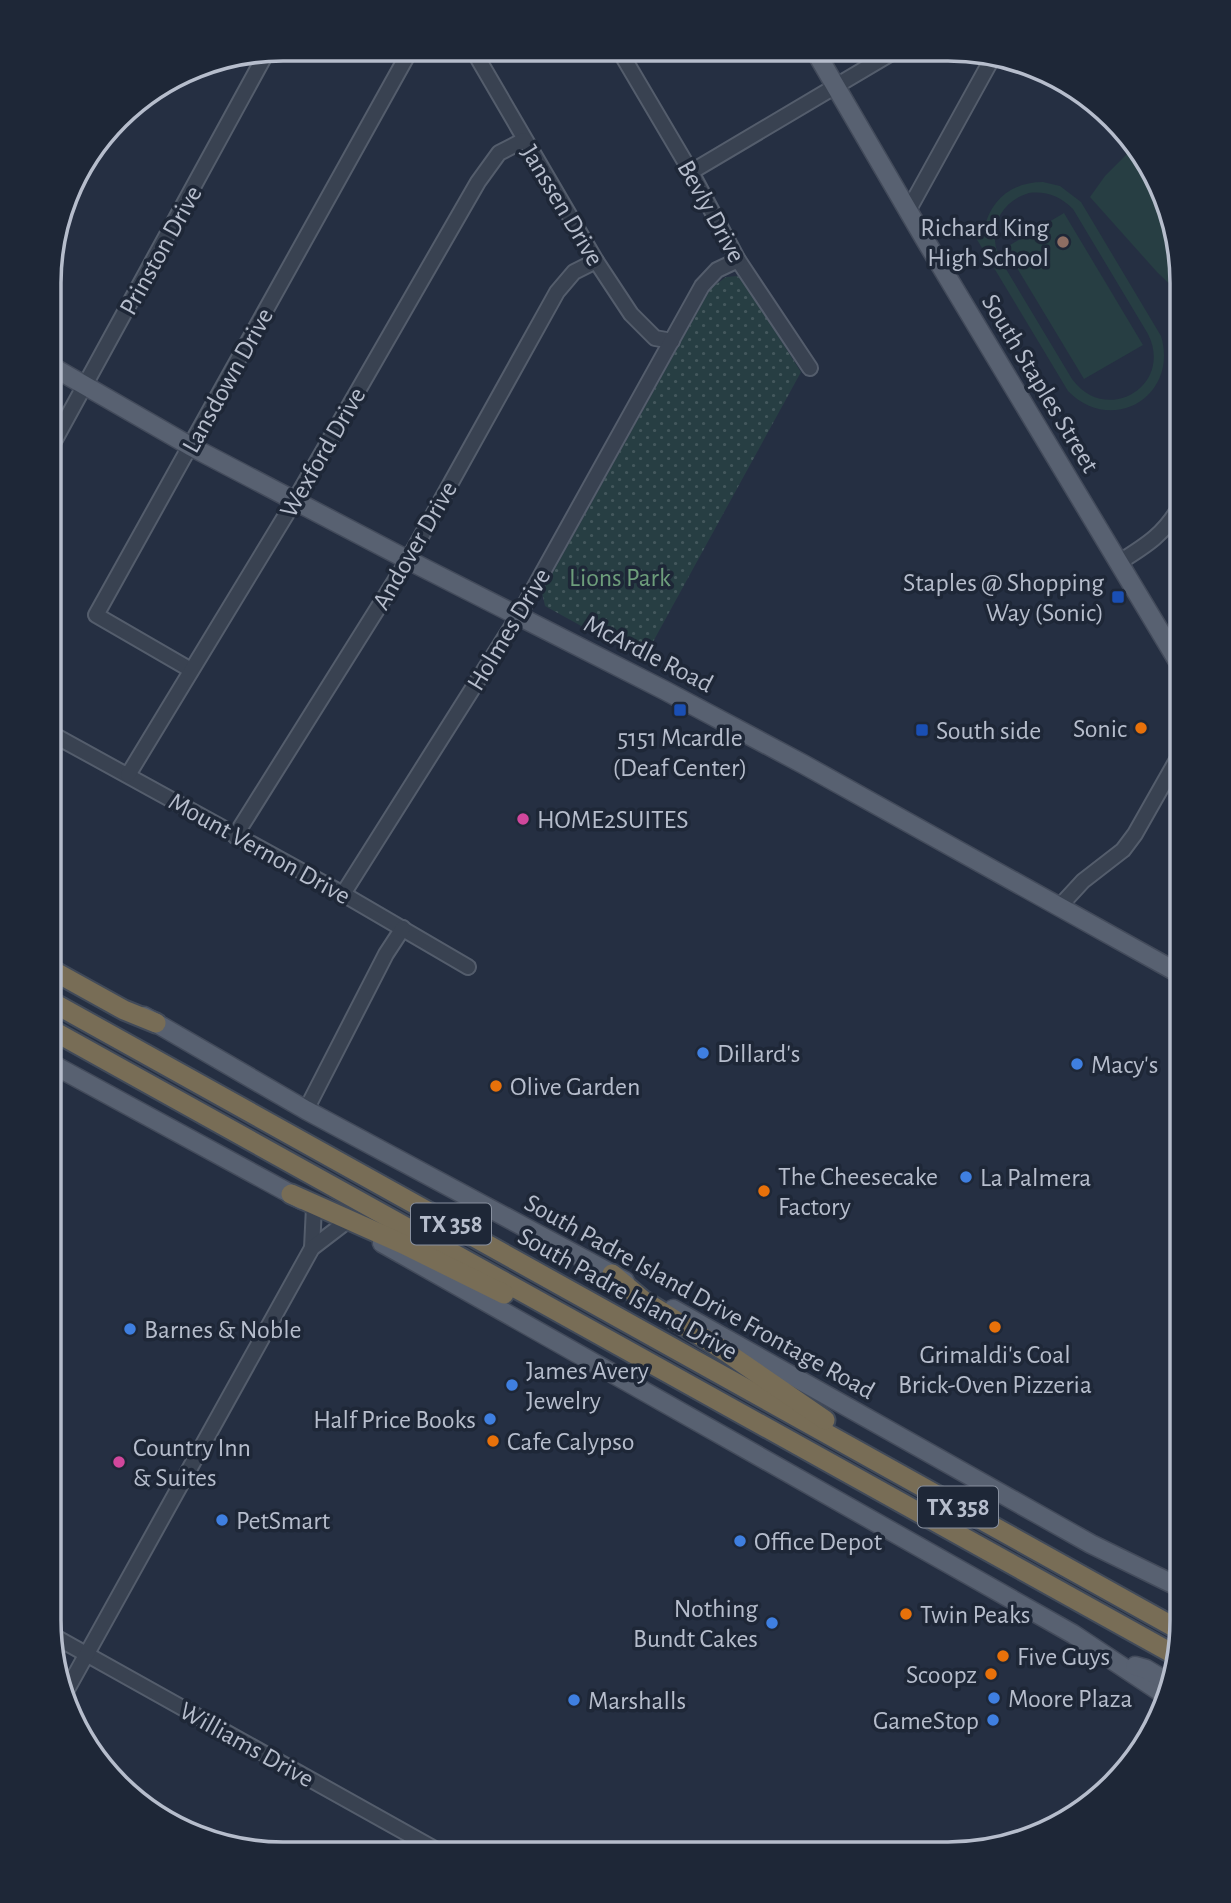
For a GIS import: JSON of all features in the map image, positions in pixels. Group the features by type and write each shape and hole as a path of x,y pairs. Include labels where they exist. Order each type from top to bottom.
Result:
{"highway":[{"path":"61,975 124,1010 156,1023"},
{"name":"South Padre Island Drive","path":"61,1007 1169,1624"},
{"name":"South Padre Island Drive","path":"61,1035 1167,1650"},
{"path":"291,1194 403,1244 568,1326 620,1345"},
{"path":"612,1275 643,1300 726,1352 830,1423 853,1448"}],"main road":[{"name":"South Staples Street","path":"821,61 1170,648"},
{"name":"McArdle Road","path":"61,372 190,446 826,776 1169,968"},
{"name":"South Padre Island Drive Frontage Road","path":"61,967 306,1110 612,1275 1091,1544 1169,1582"},
{"path":"61,1069 346,1222 1073,1634 1158,1690"},
{"path":"1121,1666 1146,1669 1161,1678"}],"street":[{"name":"Lansdown Drive","path":"191,670 96,615 404,61"},
{"name":"Janssen Drive","path":"479,61 596,261 631,314 655,338 672,341"},
{"name":"Bevly Drive","path":"625,61 691,172 738,260 810,368"},
{"path":"691,172 878,61"},
{"name":"Prinston Drive","path":"61,430 261,62"},
{"path":"908,211 988,65"},
{"name":"Wexford Drive","path":"128,775 295,500 478,182 499,153 524,139"},
{"name":"Holmes Drive","path":"343,894 519,615 702,286 717,270 738,260"},
{"name":"Andover Drive","path":"235,836 408,560 557,292 574,272 596,261"},
{"path":"1118,563 1154,541 1170,522"},
{"name":"Mount Vernon Drive","path":"61,739 343,894 468,967"},
{"path":"1060,906 1083,881 1123,850 1170,773"},
{"path":"306,1110 386,954 403,928"},
{"path":"312,1248 314,1207"},
{"path":"71,1683 312,1248 346,1222"},
{"name":"Williams Drive","path":"63,1641 422,1842"}],"green space":[{"path":"1128,153 1140,172 1153,198 1162,226 1170,284 1090,197 1105,176"},
{"path":"1043,182 1060,186 1081,202 1161,336 1164,357 1160,376 1151,392 1138,403 1122,409 1104,410 1085,404 1068,391 970,228 979,223 984,230 991,210 1004,195 1012,189","holes":["1035,193 1058,198 1073,209 1148,334 1154,353 1152,370 1144,383 1132,394 1118,399 1102,399 1086,393 1072,379 1000,259 995,238 998,219 1010,203 1019,197"]},
{"path":"1064,213 1143,345 1084,379 1005,248"},
{"name":"Lions Park","path":"737,276 744,282 801,372 643,660 545,606 542,592 711,288 726,277"}],"place":[{"name":"Richard King High School","path":"1063,242"},
{"name":"Staples @ Shopping Way (Sonic)","path":"1118,597"},
{"name":"5151 Mcardle (Deaf Center)","path":"680,710"},
{"name":"Sonic","path":"1141,728"},
{"name":"South side","path":"922,730"},
{"name":"HOME2SUITES","path":"523,819"},
{"name":"Dillard's","path":"703,1053"},
{"name":"Macy's","path":"1077,1064"},
{"name":"Olive Garden","path":"496,1086"},
{"name":"La Palmera","path":"966,1177"},
{"name":"The Cheesecake Factory","path":"764,1191"},
{"name":"Grimaldi's Coal Brick-Oven Pizzeria","path":"995,1327"},
{"name":"Barnes & Noble","path":"130,1329"},
{"name":"James Avery Jewelry","path":"512,1385"},
{"name":"Half Price Books","path":"490,1419"},
{"name":"Cafe Calypso","path":"493,1441"},
{"name":"Country Inn & Suites","path":"119,1462"},
{"name":"PetSmart","path":"222,1520"},
{"name":"Office Depot","path":"740,1541"},
{"name":"Twin Peaks","path":"906,1614"},
{"name":"Nothing Bundt Cakes","path":"772,1623"},
{"name":"Five Guys","path":"1003,1656"},
{"name":"Scoopz","path":"991,1674"},
{"name":"Moore Plaza","path":"994,1698"},
{"name":"Marshalls","path":"574,1700"},
{"name":"GameStop","path":"993,1720"}]}
